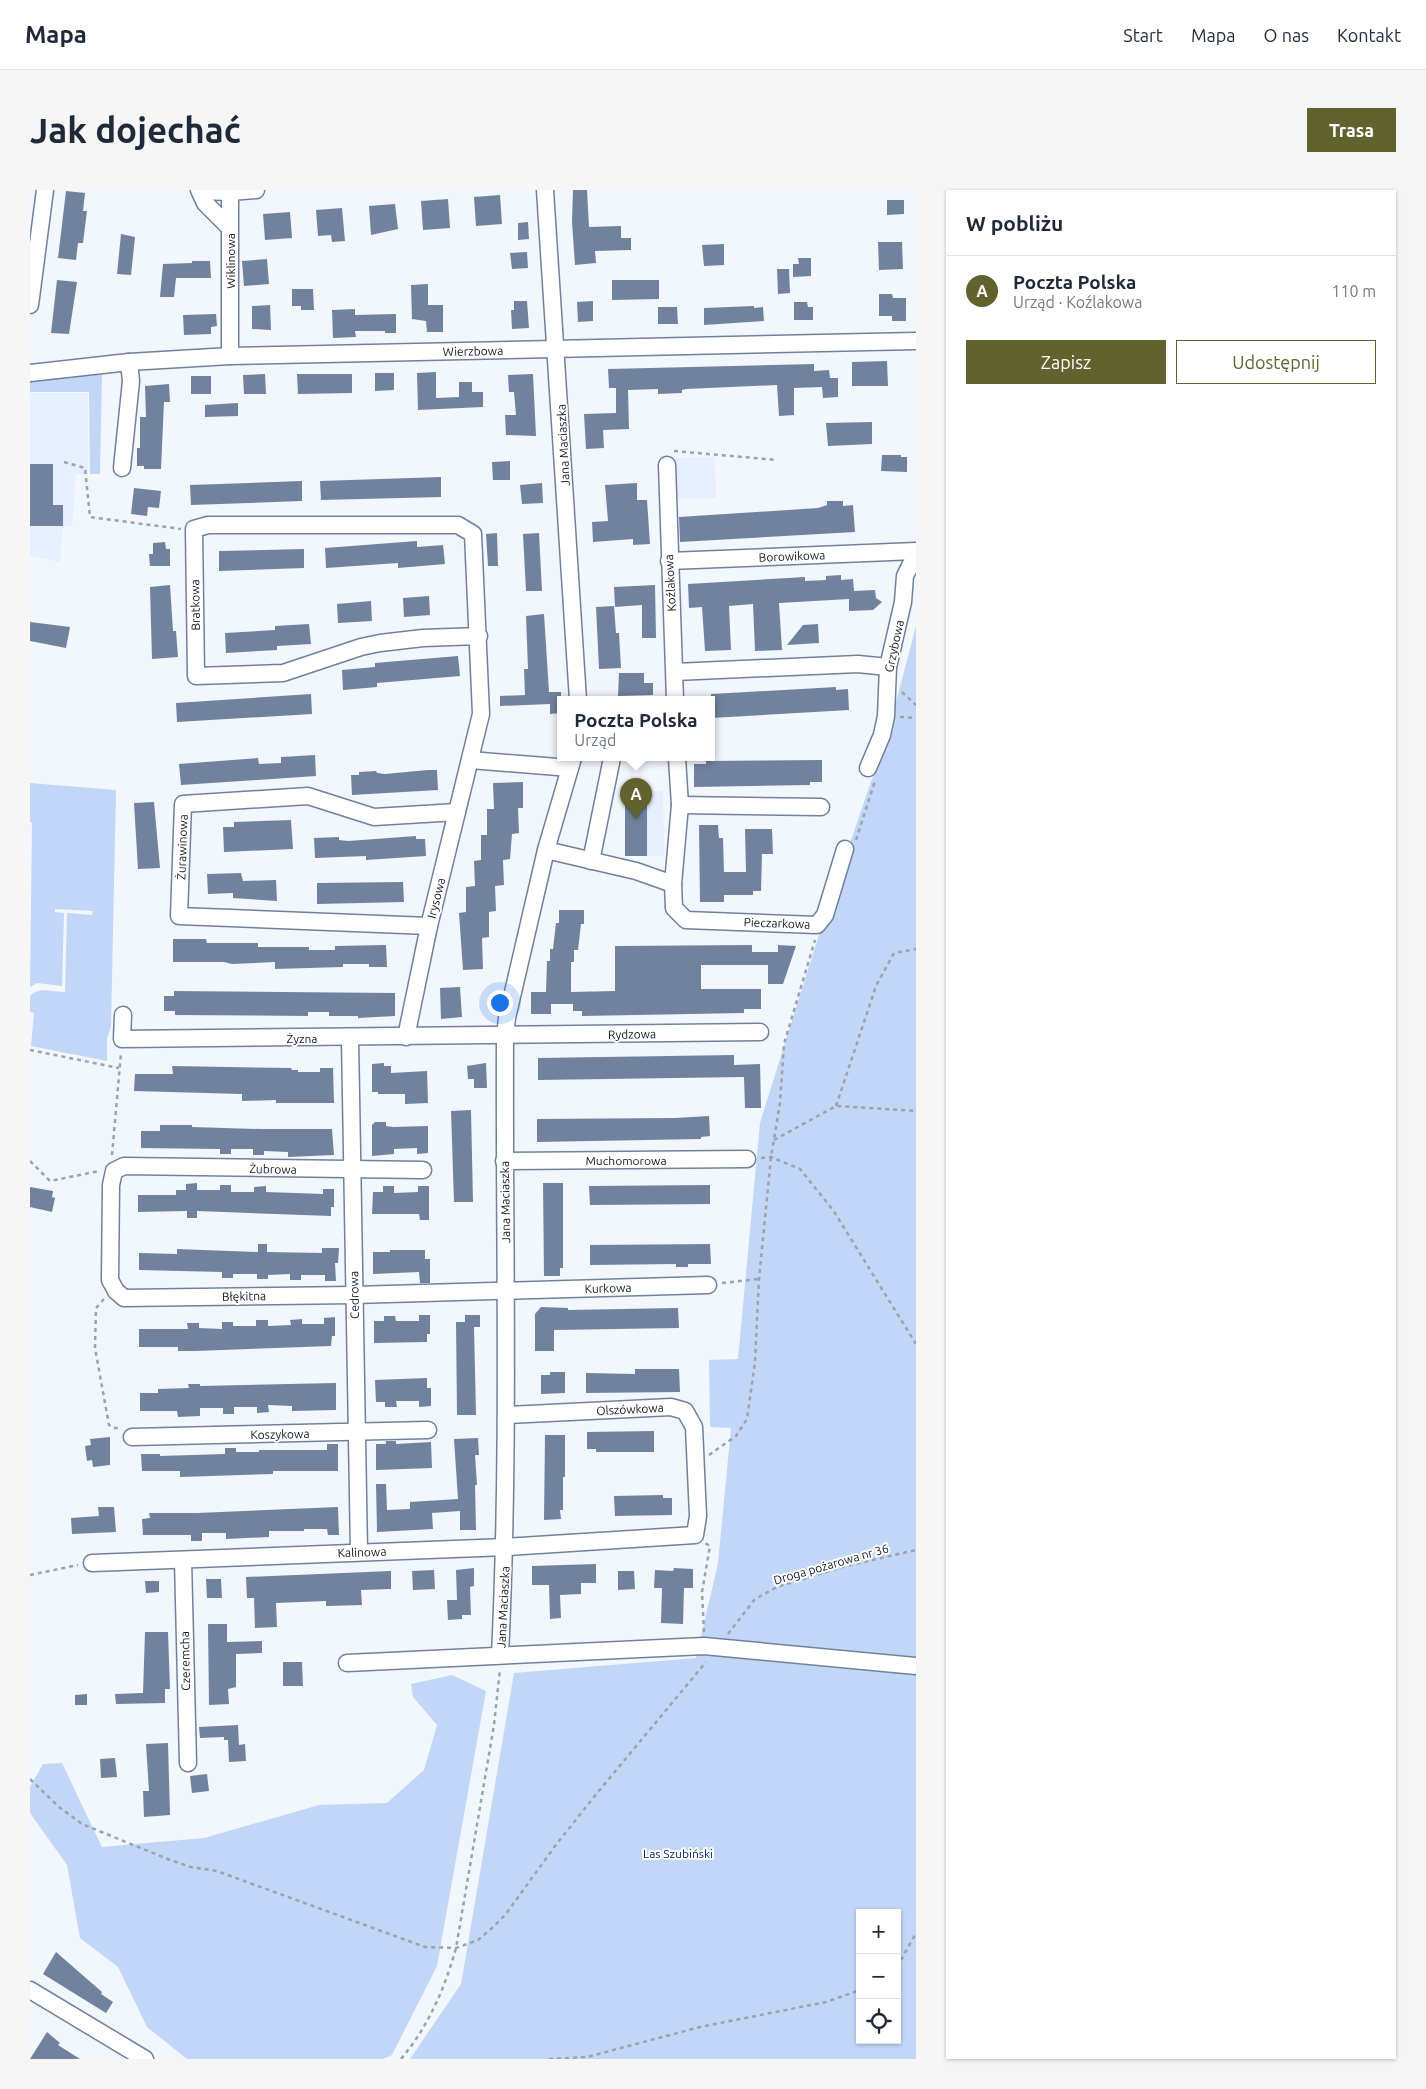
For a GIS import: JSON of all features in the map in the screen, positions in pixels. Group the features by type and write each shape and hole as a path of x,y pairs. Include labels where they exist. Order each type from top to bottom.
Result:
{"street":[{"path":"30,305 36,220 45,190"},
{"path":"230,227 204,203 200,191 230,192 256,190"},
{"name":"Jana Maciaszka","path":"545,190 557,350 578,696"},
{"name":"Wiklinowa","path":"230,192 230,356"},
{"name":"Wierzbowa","path":"30,372 129,362 230,356 916,341"},
{"path":"122,468 130,381 129,362"},
{"name":"Koźlakowa","path":"667,465 675,696"},
{"name":"Irysowa","path":"194,529 208,525 458,525 473,534 481,714 429,926 406,1037"},
{"name":"Bratkowa","path":"194,529 196,676 283,673 353,649 380,643 479,636"},
{"name":"Borowikowa","path":"669,561 916,552"},
{"name":"Grzybowa","path":"871,762 886,716 888,667 904,602 905,576 916,552"},
{"path":"675,672 858,664 888,667"},
{"path":"470,760 572,763"},
{"path":"591,861 611,761"},
{"path":"546,850 636,871 673,884 680,805 677,761"},
{"name":"Jana Maciaszka","path":"500,1655 506,1547 508,1291 504,1161 505,1036 507,1018 546,850 572,763"},
{"name":"Żurawinowa","path":"429,926 179,916 184,804 308,796 374,817 457,812"},
{"path":"680,805 821,807"},
{"name":"Pieczarkowa","path":"673,884 674,908 686,920 817,925 825,915 844,854"},
{"path":"122,1040 123,1015"},
{"name":"Rydzowa","path":"505,1036 760,1032"},
{"name":"Żyzna","path":"122,1040 505,1036"},
{"name":"Cedrowa","path":"350,1038 358,1552"},
{"name":"Muchomorowa","path":"504,1161 747,1159"},
{"path":"110,1280 119,1168"},
{"name":"Żubrowa","path":"119,1168 422,1170"},
{"name":"Błękitna","path":"110,1280 116,1291 124,1298 508,1291"},
{"name":"Kurkowa","path":"508,1291 708,1285"},
{"name":"Olszówkowa","path":"507,1416 671,1407 685,1411 694,1427 698,1516 695,1535"},
{"name":"Koszykowa","path":"132,1438 428,1430"},
{"name":"Kalinowa","path":"92,1563 506,1547 695,1535"},
{"name":"Czeremcha","path":"183,1560 188,1763"},
{"path":"347,1663 711,1647 916,1666"},
{"path":"30,1990 144,2059"}],"path":[{"path":"667,465 670,453 676,450 777,460"},
{"path":"64,462 85,468 90,517 185,530 194,529"},
{"path":"844,854 854,846 877,776 878,769 871,762"},
{"path":"696,1465 736,1436 747,1419 755,1362 759,1279 771,1157 780,1103 784,1044 818,930 817,925"},
{"path":"836,1106 876,986 894,953 916,949"},
{"path":"30,1161 50,1180 89,1171 119,1168 112,1157 122,1040"},
{"path":"30,1050 120,1068"},
{"path":"773,1141 836,1106 916,1111"},
{"path":"771,1157 800,1170 833,1210 916,1344"},
{"path":"708,1285 759,1279"},
{"path":"110,1280 106,1295 96,1308 95,1348 110,1425 114,1428"},
{"path":"695,1535 710,1546 702,1592 711,1647"},
{"name":"Droga pożarowa nr 36","path":"456,1948 478,1940 506,1914 561,1838 711,1647 755,1599 777,1587 846,1566 916,1550"},
{"path":"30,1574 92,1563"},
{"path":"401,2059 432,2012 447,1977 456,1948 494,1725 500,1655"},
{"path":"30,1779 59,1807 82,1824 170,1860 191,1868 218,1872 425,1947 456,1948"},
{"path":"901,1960 916,1933"},
{"path":"549,2059 587,2057 700,2027 826,2002 856,1991"}],"shaded area":[{"path":"30,393 88,393 88,474 76,474 72,526 63,526 60,562 30,556"},
{"path":"715,457 716,498 674,499 674,458"},
{"path":"663,791 664,856 625,856 625,792"}],"green space":[{"path":"102,372 100,474 90,474 89,392 30,392 30,380"},
{"name":"Las Szubiński","path":"916,626 916,2059 410,2059 461,1984 514,1673 696,1658 718,1563 731,1428 710,1427 709,1360 738,1359 760,1123 822,925 889,729"},
{"path":"30,783 116,790 111,1027 107,1038 107,1061 31,1046 34,1013 30,1012 30,996 42,990 65,992 67,913 92,915 93,911 55,909 55,912 64,913 62,986 37,983 30,987 32,823 30,822"},
{"path":"452,1675 486,1691 437,1966 392,2055 383,2059 187,2059 147,2027 118,1967 80,1938 67,1865 30,1813 30,1787 43,1764 62,1763 102,1847 204,1838 319,1805 387,1803 424,1770 437,1725 413,1697 411,1684"}],"building":[{"path":"573,190 587,190 589,227 621,226 621,238 631,238 631,250 595,251 596,263 575,265 572,222"},
{"path":"66,191 85,193 83,211 87,211 83,243 78,243 76,260 58,258"},
{"path":"500,195 502,224 476,226 474,197"},
{"path":"448,199 450,228 423,230 421,201"},
{"path":"887,200 904,200 904,214 887,215"},
{"path":"395,204 398,229 371,235 369,206"},
{"path":"342,208 345,241 332,242 331,235 318,236 316,210"},
{"path":"290,212 292,238 265,240 263,214"},
{"path":"528,222 529,239 518,240 518,223"},
{"path":"121,234 135,237 131,275 117,274"},
{"path":"878,242 902,242 903,269 879,270"},
{"path":"724,244 724,265 704,266 702,245"},
{"path":"527,252 528,268 512,269 510,253"},
{"path":"798,258 811,258 811,276 793,277 793,264 799,264"},
{"path":"267,259 269,284 244,286 242,261"},
{"path":"192,261 210,261 211,278 176,278 174,297 160,297 163,264 192,263"},
{"path":"777,269 789,269 790,293 778,294"},
{"path":"57,280 77,282 69,334 51,333"},
{"path":"612,280 659,280 659,299 612,300"},
{"path":"428,284 428,305 443,305 443,332 427,332 426,321 412,319 411,285"},
{"path":"292,289 313,289 314,310 301,310 301,306 292,306"},
{"path":"879,294 892,294 893,298 906,298 906,321 892,321 892,316 879,316"},
{"path":"514,301 527,301 529,328 512,329 511,310 514,310"},
{"path":"593,301 593,321 578,322 577,302"},
{"path":"794,302 807,302 808,307 813,307 813,320 794,320"},
{"path":"270,305 271,330 252,329 252,306"},
{"path":"754,306 754,308 763,307 764,321 704,325 704,308"},
{"path":"658,307 677,307 678,324 658,324"},
{"path":"355,309 355,315 396,314 396,333 355,331 356,337 333,338 332,310"},
{"path":"216,314 217,326 211,327 211,334 184,335 183,315"},
{"path":"887,361 888,386 852,386 852,362"},
{"path":"814,364 814,371 829,370 830,378 838,378 838,397 823,398 822,387 794,388 794,415 779,416 777,385 686,389 682,390 682,393 658,394 658,389 628,390 629,429 603,430 604,448 586,449 584,414 616,413 616,388 609,388 608,369"},
{"path":"436,372 436,398 459,397 459,382 472,382 472,392 483,392 483,407 418,410 417,373"},
{"path":"375,373 394,373 394,390 375,391"},
{"path":"265,374 266,394 244,394 243,375"},
{"path":"297,374 352,374 352,393 298,394"},
{"path":"533,374 536,436 506,435 505,415 516,415 514,392 509,392 508,375"},
{"path":"191,376 211,376 211,394 191,394"},
{"path":"169,384 170,402 164,402 161,469 144,469 144,466 137,466 137,448 140,448 140,417 146,417 145,386"},
{"path":"238,403 238,416 205,417 205,405"},
{"path":"872,422 872,444 828,446 826,423"},
{"path":"882,455 901,455 901,457 907,457 907,472 881,471"},
{"path":"510,461 510,480 493,480 492,462"},
{"path":"30,464 53,464 53,505 63,505 63,526 30,526"},
{"path":"441,477 441,497 321,500 320,481"},
{"path":"302,481 302,501 191,505 190,485"},
{"path":"542,483 543,503 522,504 520,485"},
{"path":"637,483 637,500 647,500 650,544 633,545 633,539 593,542 592,522 608,521 605,485"},
{"path":"134,488 161,491 159,508 148,507 147,516 131,514"},
{"path":"827,501 843,501 843,506 853,505 855,532 680,542 679,517 818,508 827,505"},
{"path":"497,533 498,566 488,566 486,534"},
{"path":"539,533 542,591 526,591 523,534"},
{"path":"417,541 417,547 443,545 445,564 398,568 398,563 326,568 325,548"},
{"path":"165,542 166,549 170,549 170,566 150,566 149,554 153,554 153,543"},
{"path":"304,549 304,568 219,571 219,551"},
{"path":"841,575 841,580 853,579 854,591 875,590 876,598 882,602 873,610 849,611 849,599 779,603 782,650 755,651 753,604 729,606 731,650 705,651 702,607 689,608 688,584 805,577 805,581 826,580 826,576"},
{"path":"170,585 173,631 176,631 178,657 152,659 150,587"},
{"path":"655,585 656,638 642,638 642,605 615,607 614,587"},
{"path":"429,596 430,615 404,617 403,598"},
{"path":"371,601 372,621 338,623 337,604"},
{"path":"614,606 616,633 619,633 621,668 599,669 596,607"},
{"path":"544,614 549,692 561,692 561,696 557,696 557,713 550,714 550,704 500,706 500,696 525,695 524,669 528,669 526,616"},
{"path":"30,622 70,627 66,648 30,641"},
{"path":"309,624 311,644 277,646 277,650 226,653 225,633 275,630 275,626"},
{"path":"818,624 819,643 787,645 803,625"},
{"path":"458,656 460,676 377,683 377,687 343,690 342,670 375,667 375,663"},
{"path":"619,673 644,673 644,683 653,683 653,695 618,696"},
{"path":"836,687 836,690 848,689 849,710 715,718 715,696 711,696 711,694"},
{"path":"311,694 312,714 177,722 176,703"},
{"path":"315,755 316,776 181,785 179,764 258,758 259,764 281,763 281,757"},
{"path":"822,760 822,782 810,782 810,785 694,787 694,764 706,764 706,761"},
{"path":"437,770 438,790 352,795 351,775 359,775 359,772 376,771 377,773 385,774"},
{"path":"523,782 523,808 518,808 519,833 512,834 510,859 503,860 504,885 495,886 496,911 489,912 489,937 482,938 483,969 463,970 459,913 466,912 466,887 475,886 474,861 481,860 481,835 487,835 487,809 494,809 493,783"},
{"path":"625,792 647,792 647,856 625,856"},
{"path":"154,802 160,868 138,869 134,803"},
{"path":"291,820 293,849 224,852 223,827 234,827 234,822"},
{"path":"699,825 718,825 719,838 723,838 724,872 746,872 745,829 772,829 773,854 762,854 761,891 753,891 753,895 724,895 724,902 700,902"},
{"path":"416,836 416,839 425,839 426,856 366,860 366,856 315,858 314,838 339,837 339,840 348,841"},
{"path":"241,873 243,881 276,880 277,901 233,898 233,893 208,894 207,874"},
{"path":"403,882 404,902 317,904 317,883"},
{"path":"559,910 584,910 584,924 581,924 578,950 574,950 574,962 571,962 571,992 615,991 615,946 752,945 752,952 778,952 778,945 796,946 783,984 768,984 768,965 701,965 701,989 761,989 761,1009 744,1009 744,1013 582,1016 582,1011 573,1011 573,1004 551,1004 551,1014 531,1014 531,992 546,992 547,961 550,961 550,949 553,949 556,923 559,923"},
{"path":"173,939 206,939 207,943 258,943 258,947 309,947 309,950 335,950 335,946 386,945 387,967 369,967 369,964 343,964 343,967 275,969 275,962 232,964 224,962 173,962"},
{"path":"460,987 462,1017 441,1019 440,988"},
{"path":"174,991 395,993 395,1016 358,1018 358,1016 329,1016 329,1012 308,1012 308,1016 175,1015 175,1011 164,1011 164,996 174,996"},
{"path":"734,1055 734,1065 760,1064 761,1108 745,1108 744,1077 538,1080 538,1058"},
{"path":"384,1063 384,1066 391,1066 391,1073 427,1071 428,1103 405,1104 405,1094 378,1094 378,1092 372,1092 372,1064"},
{"path":"486,1063 487,1088 474,1088 474,1079 468,1079 467,1066"},
{"path":"172,1066 291,1068 292,1070 298,1070 298,1072 320,1072 320,1068 333,1068 334,1103 276,1103 276,1100 242,1101 242,1094 134,1091 135,1074 173,1074"},
{"path":"471,1110 473,1202 454,1202 451,1111"},
{"path":"709,1116 710,1136 701,1137 701,1139 537,1142 537,1119"},
{"path":"375,1122 386,1122 386,1126 393,1127 428,1126 428,1153 417,1154 417,1148 394,1149 394,1154 372,1156 372,1125"},
{"path":"160,1125 260,1129 332,1129 334,1155 288,1157 288,1152 264,1151 264,1155 253,1155 253,1149 231,1149 231,1154 220,1154 220,1149 141,1148 141,1131 160,1131"},
{"path":"197,1183 197,1190 220,1190 220,1185 231,1185 231,1192 254,1192 254,1187 266,1186 266,1192 323,1194 323,1189 334,1189 334,1207 331,1207 331,1216 197,1211 197,1218 187,1218 187,1211 138,1212 138,1195 176,1195 176,1190 186,1190 186,1184"},
{"path":"543,1183 563,1183 563,1268 560,1268 560,1276 544,1276"},
{"path":"710,1185 710,1204 590,1205 589,1186"},
{"path":"383,1186 394,1186 394,1193 418,1192 418,1186 429,1186 429,1220 420,1220 419,1214 372,1214 373,1192 383,1192"},
{"path":"30,1187 53,1191 52,1197 55,1198 52,1212 30,1207"},
{"path":"258,1244 267,1244 267,1252 322,1253 322,1248 339,1248 338,1263 335,1263 336,1281 325,1281 325,1275 301,1275 301,1280 290,1280 290,1274 268,1275 268,1279 257,1279 257,1274 233,1274 233,1278 222,1278 222,1272 139,1270 139,1253 177,1254 177,1249 258,1252"},
{"path":"710,1244 711,1264 688,1264 688,1267 676,1267 676,1264 590,1265 590,1245"},
{"path":"390,1250 425,1250 425,1259 430,1259 430,1283 420,1283 419,1272 373,1274 373,1252 390,1252"},
{"path":"541,1307 568,1308 568,1310 678,1308 679,1328 554,1330 554,1351 535,1351 535,1314"},
{"path":"419,1315 430,1315 430,1334 427,1334 427,1342 374,1343 374,1321 384,1321 384,1316 395,1316 396,1321 419,1321"},
{"path":"465,1315 480,1315 480,1327 474,1327 476,1415 457,1415 456,1322 465,1322"},
{"path":"335,1317 335,1336 332,1336 331,1346 195,1351 178,1351 178,1347 139,1347 139,1329 188,1329 187,1323 199,1323 199,1328 222,1329 222,1322 233,1322 233,1326 256,1326 256,1320 268,1320 268,1326 291,1325 290,1320 302,1319 302,1324 324,1324 324,1318"},
{"path":"635,1369 679,1369 680,1392 586,1393 586,1373 635,1374"},
{"path":"550,1372 565,1372 565,1393 541,1394 541,1375 550,1375"},
{"path":"427,1378 427,1388 431,1388 431,1406 419,1407 419,1401 396,1401 397,1407 385,1407 385,1402 376,1402 375,1380"},
{"path":"336,1383 336,1410 292,1411 292,1406 268,1405 269,1412 257,1413 257,1407 234,1407 234,1414 223,1414 223,1408 200,1408 200,1416 178,1417 177,1411 140,1411 140,1393 158,1393 158,1389 189,1388 188,1384 200,1384 200,1386"},
{"path":"654,1431 654,1452 596,1452 596,1449 587,1449 587,1432"},
{"path":"545,1435 565,1435 565,1477 563,1477 563,1510 560,1510 561,1519 544,1520"},
{"path":"110,1437 110,1465 93,1467 92,1460 87,1461 85,1446 91,1445 90,1439"},
{"path":"478,1438 479,1455 475,1455 477,1485 475,1485 476,1530 460,1530 460,1511 432,1513 433,1529 377,1532 376,1484 386,1484 387,1510 410,1509 410,1502 458,1499 454,1439"},
{"path":"386,1441 396,1441 396,1444 431,1442 432,1468 376,1470 376,1444 386,1444"},
{"path":"327,1444 338,1444 338,1471 273,1471 273,1474 180,1477 180,1471 142,1471 141,1454 160,1454 160,1456 225,1454 225,1448 236,1448 236,1452 327,1450"},
{"path":"663,1495 663,1498 672,1498 672,1515 615,1516 614,1496"},
{"path":"98,1507 114,1507 116,1532 72,1534 71,1518 99,1516"},
{"path":"338,1507 339,1535 328,1535 327,1529 269,1531 269,1537 226,1539 226,1533 202,1533 202,1541 191,1541 191,1535 143,1535 142,1519 150,1518 149,1513 197,1513"},
{"path":"596,1564 596,1583 581,1583 581,1594 560,1595 561,1618 550,1619 549,1585 532,1585 532,1566"},
{"path":"474,1568 474,1586 470,1587 471,1615 462,1615 462,1619 448,1620 447,1600 457,1600 456,1570"},
{"path":"674,1568 693,1569 693,1588 684,1588 683,1624 661,1623 662,1588 654,1588 655,1570 673,1571"},
{"path":"434,1570 435,1589 413,1590 412,1571"},
{"path":"391,1571 391,1589 361,1590 362,1605 326,1606 326,1601 276,1603 277,1627 255,1628 254,1598 247,1598 246,1577"},
{"path":"618,1571 634,1571 635,1589 618,1590"},
{"path":"206,1579 221,1579 222,1598 207,1598"},
{"path":"145,1581 159,1581 159,1592 146,1593"},
{"path":"208,1624 227,1624 227,1642 262,1641 262,1653 236,1654 236,1687 228,1689 229,1704 209,1705"},
{"path":"145,1632 168,1632 170,1689 165,1689 165,1703 116,1704 115,1694 143,1693"},
{"path":"283,1662 302,1662 303,1686 283,1686"},
{"path":"87,1694 87,1705 75,1705 75,1695"},
{"path":"238,1725 239,1745 245,1744 246,1761 229,1762 228,1740 224,1740 224,1737 200,1738 199,1727"},
{"path":"168,1743 170,1815 144,1817 143,1791 149,1791 146,1744"},
{"path":"115,1758 117,1777 101,1778 100,1759"},
{"path":"207,1774 209,1791 192,1793 190,1776"},
{"path":"56,1952 102,1992 101,1994 113,2002 106,2013 43,1974"},
{"path":"47,2032 60,2043 58,2045 80,2059 30,2059"}],"place":[{"name":"Poczta Polska","path":"636,819"}]}
